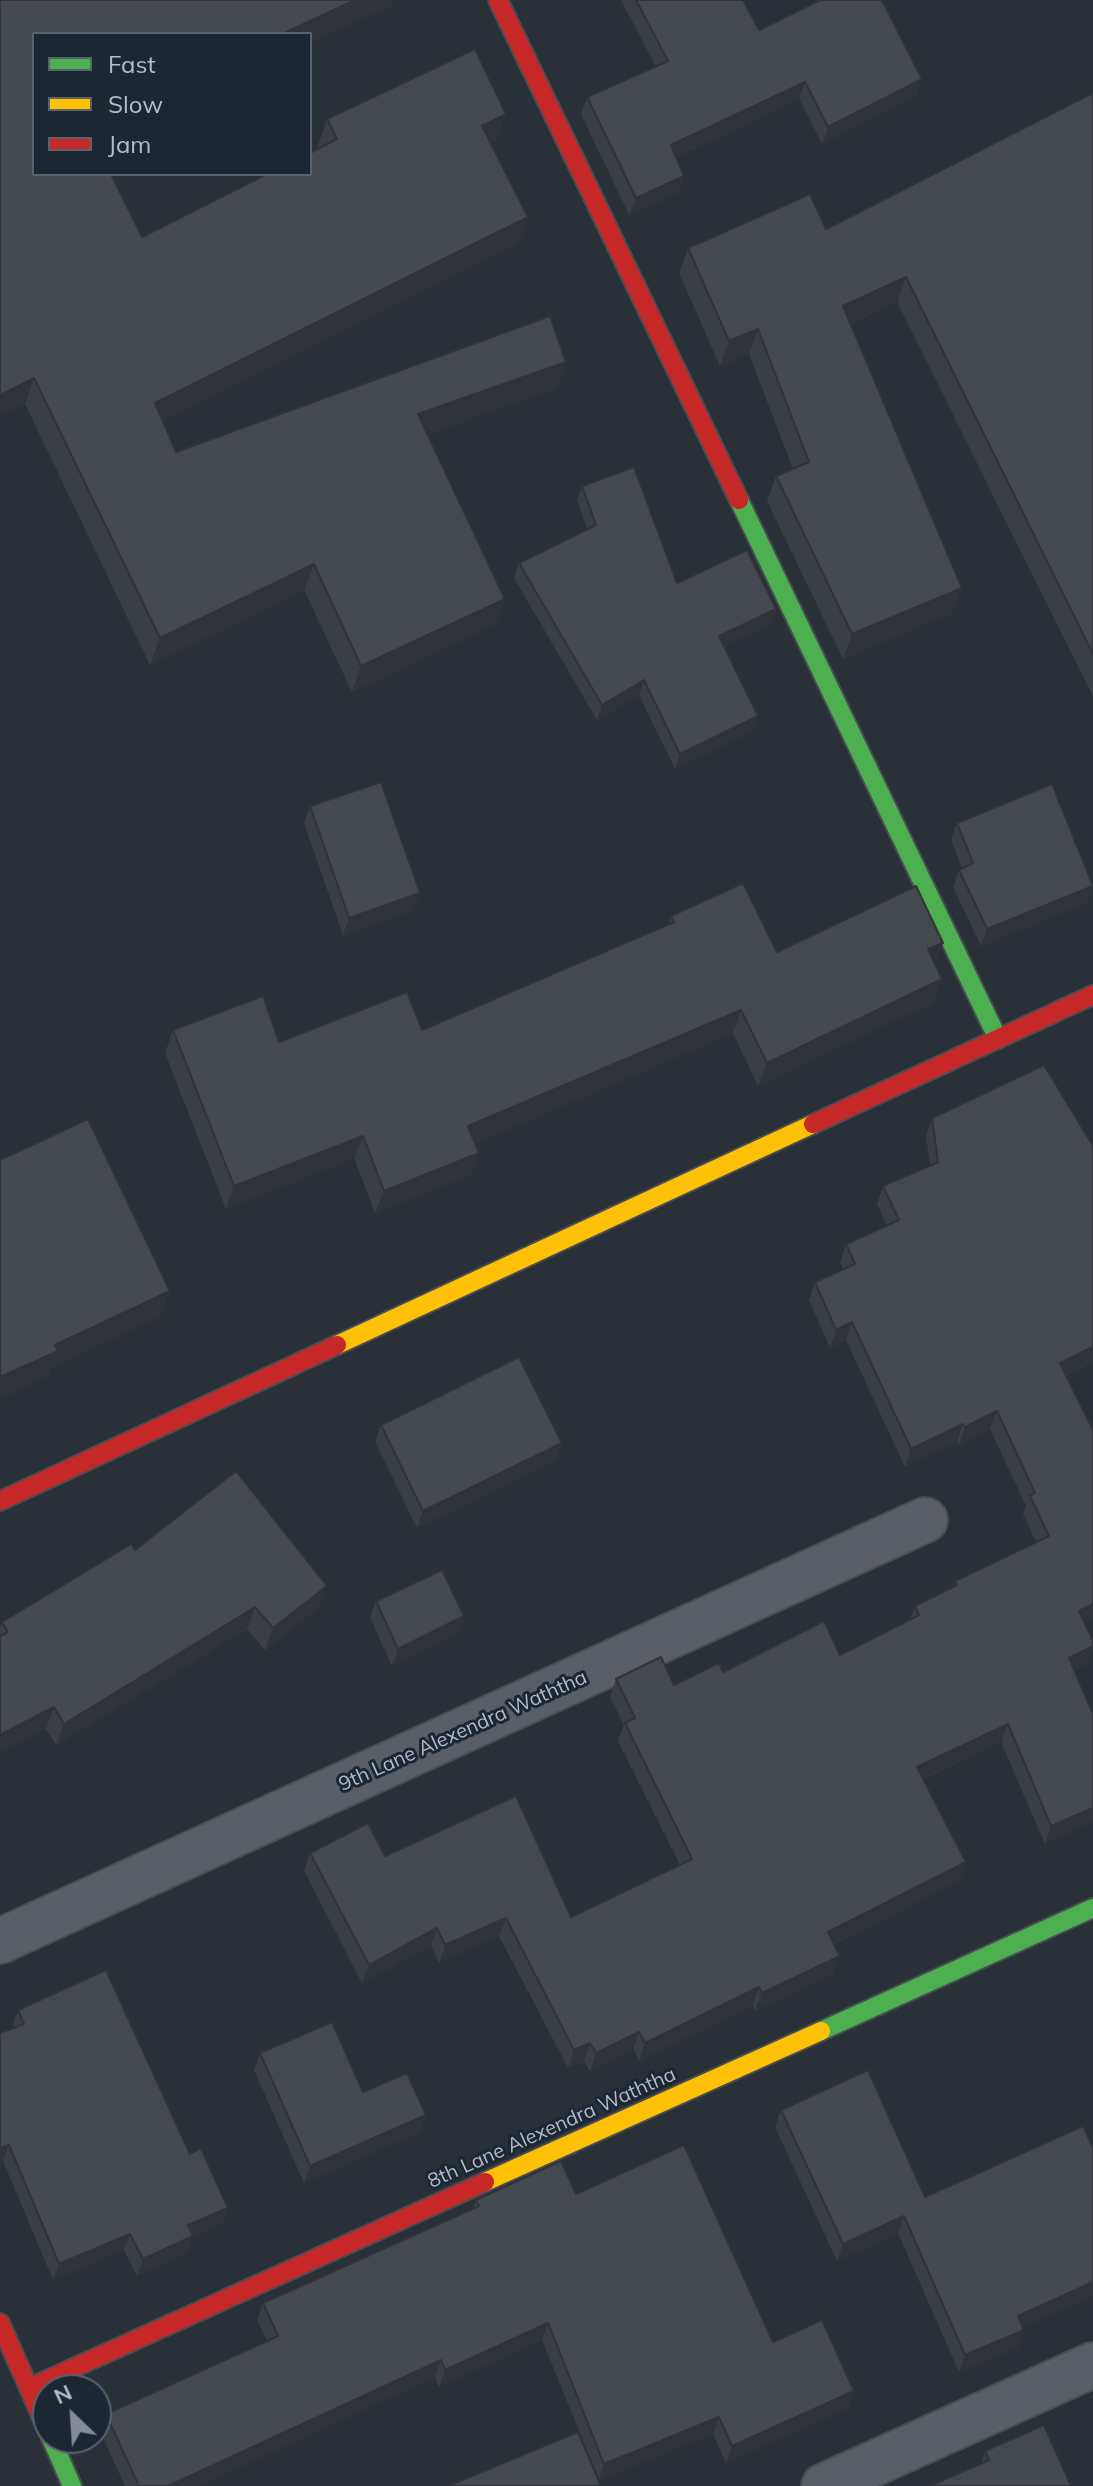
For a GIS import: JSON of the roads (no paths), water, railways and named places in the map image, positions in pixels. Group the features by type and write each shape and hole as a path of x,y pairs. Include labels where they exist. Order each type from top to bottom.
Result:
{"street":[{"path":"498,0 998,1039"},
{"path":"0,1501 1093,995"},
{"name":"9th Lane Alexendra Waththa","path":"0,1941 925,1520"},
{"name":"8th Lane Alexendra Waththa","path":"29,2388 1093,1908"},
{"path":"0,2323 32,2395"},
{"path":"824,2486 1093,2365"},
{"path":"58,2454 72,2486"}]}
